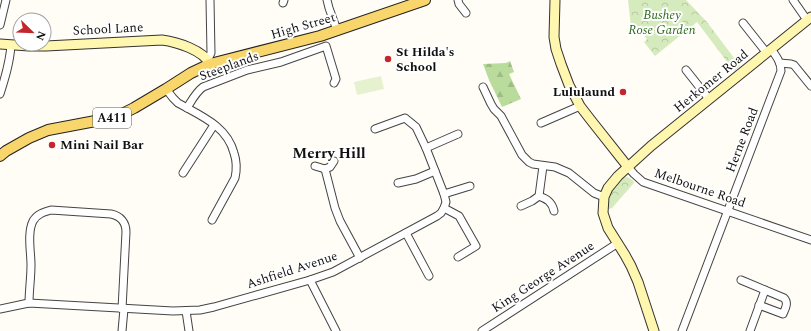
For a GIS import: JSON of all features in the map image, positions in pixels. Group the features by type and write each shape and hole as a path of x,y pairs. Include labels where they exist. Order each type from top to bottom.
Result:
{"main road":[{"name":"High Street","path":"209,62 320,36 425,0"},
{"name":"A411","path":"0,156 29,138 48,130 106,120 118,116 134,108 209,62"}],"street":[{"path":"0,25 6,0"},
{"path":"209,62 210,0"},
{"path":"327,0 328,8 337,30"},
{"path":"458,0 459,4 466,13"},
{"name":"Melbourne Road","path":"555,0 554,37 556,49 569,85 580,106 634,174 643,182 811,240"},
{"path":"793,0 809,18"},
{"name":"Herkomer Road","path":"604,197 614,180 651,146 809,18"},
{"path":"743,23 769,51 778,58 780,63 794,65 811,86"},
{"name":"School Lane","path":"0,44 46,46 162,40 184,45 209,62"},
{"path":"0,94 9,65 11,45"},
{"path":"285,45 289,59"},
{"name":"Steeplands","path":"187,108 199,90 218,80 247,70 281,62 326,46 336,79 334,83"},
{"name":"Herne Road","path":"682,331 781,71 780,63"},
{"path":"686,70 709,99"},
{"path":"483,87 494,110 500,116 522,155 529,162 543,166 556,167 569,173 594,193 604,197 603,213 608,228 625,255 638,282 654,331"},
{"path":"166,89 178,103 222,131 231,144 237,167 235,178 212,220"},
{"path":"540,123 580,106"},
{"path":"375,129 405,118 416,127 436,171 444,194 446,202 444,208 459,216 476,246 458,257"},
{"path":"183,173 214,125"},
{"path":"426,148 458,134"},
{"path":"315,166 325,169 330,167 334,161"},
{"path":"521,206 539,196 543,166"},
{"path":"325,169 335,208 340,221 360,258"},
{"path":"398,183 416,179 436,171"},
{"path":"444,194 470,186"},
{"path":"539,196 550,201 554,211"},
{"name":"Ashfield Avenue","path":"0,309 30,303 173,311 200,310 214,307 334,272 437,216 444,208"},
{"path":"30,303 30,228 35,218 43,212 51,210 111,214 119,217 126,228 122,331"},
{"path":"406,233 429,276"},
{"name":"King George Avenue","path":"482,331 618,243"},
{"path":"310,280 336,331"},
{"path":"741,280 784,298 787,302 783,314 759,305"},
{"path":"750,331 766,290"},
{"path":"186,311 189,331"}],"green space":[{"name":"Bushey Rose Garden","path":"628,0 686,0 707,22 740,66 734,71 697,22 655,56 644,42 647,39 634,24 631,27"},
{"path":"510,61 514,72 509,74 521,99 502,107 483,64 506,63"},
{"path":"381,76 384,89 357,95 354,82"},
{"path":"625,177 632,180 634,182 633,184 612,208 609,209 608,206 611,193 615,185"}],"place":[{"name":"St Hilda's School","path":"388,59"},
{"name":"Lululaund","path":"623,92"},
{"name":"Mini Nail Bar","path":"52,145"}],"district":[{"name":"Merry Hill","path":"329,153"}]}
